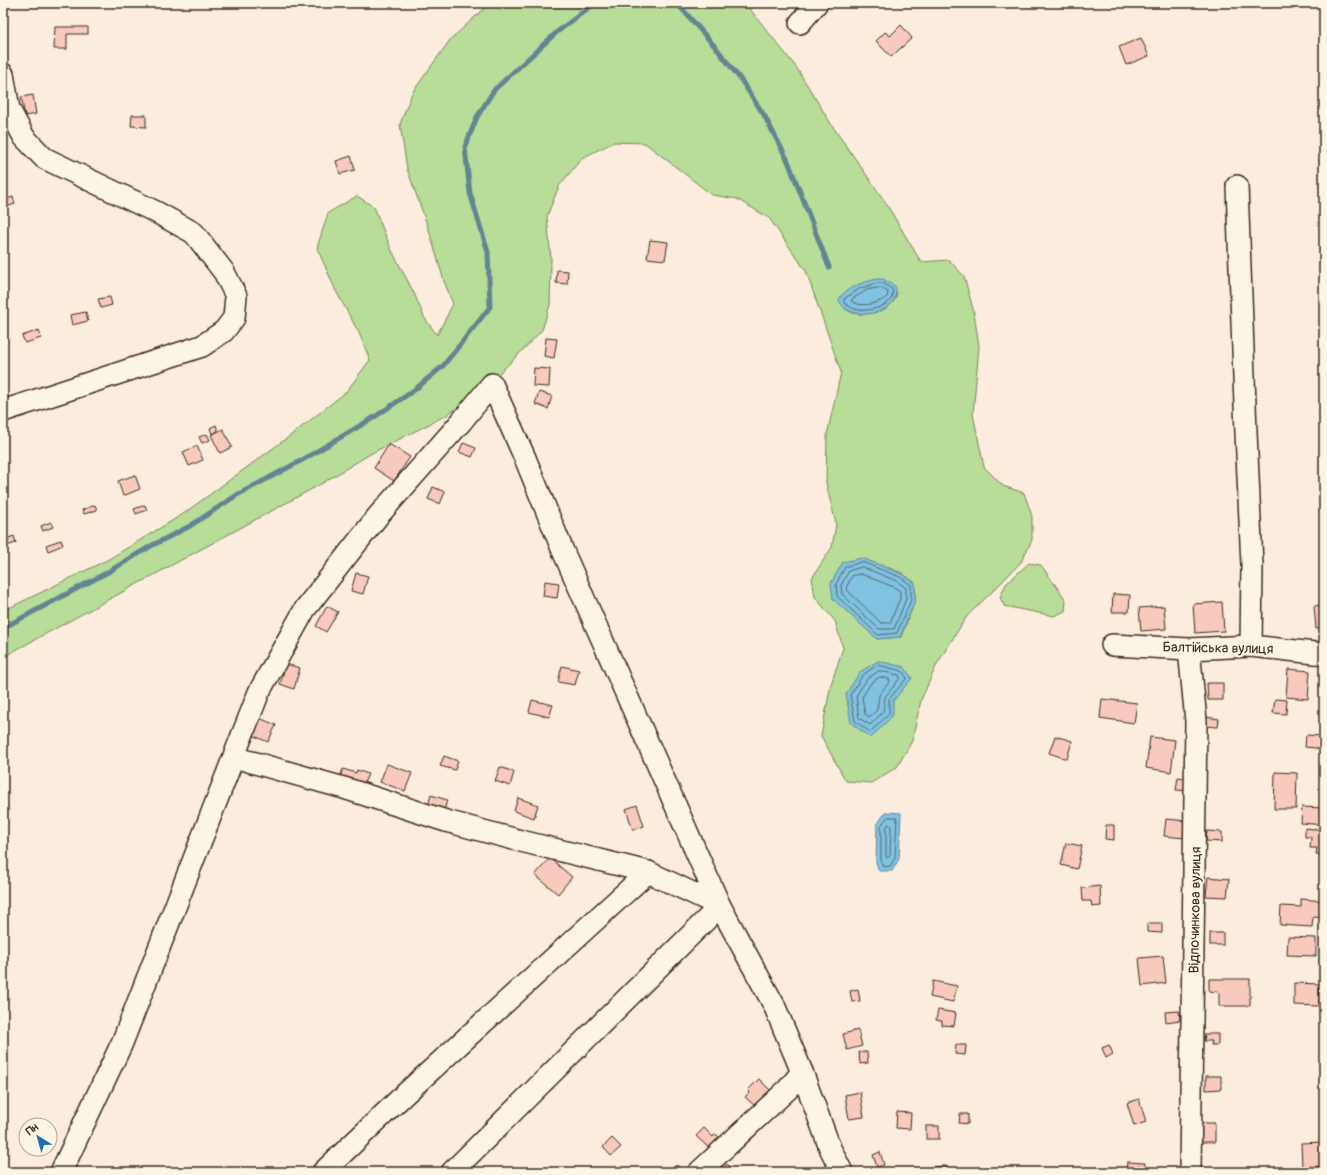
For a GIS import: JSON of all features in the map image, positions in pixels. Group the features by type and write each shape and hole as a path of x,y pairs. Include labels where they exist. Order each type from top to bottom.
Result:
{"street":[{"path":"800,23 817,3"},
{"path":"3,74 9,109 24,137 44,158 161,214 194,233 224,272 236,296 234,318 224,331 202,346 3,411"},
{"path":"1237,186 1252,565 1251,646"},
{"path":"61,1172 122,1043 259,692 305,609 378,516 461,422 492,384 525,458 563,550 720,906 774,1005 802,1072 830,1148 842,1172"},
{"name":"Балтійська вулиця","path":"1112,645 1189,649 1251,646 1324,654"},
{"name":"Відпочинкова вулиця","path":"1189,649 1196,720 1190,1172"},
{"path":"234,757 344,788 454,823 648,872 720,906"},
{"path":"323,1172 417,1083 648,872"},
{"path":"452,1172 720,906"},
{"path":"699,1172 788,1089 802,1072"}],"green space":[{"path":"490,3 745,3 796,67 833,127 884,200 921,262 949,260 964,276 974,313 979,346 973,414 984,467 1003,486 1024,493 1032,516 1032,540 1021,562 967,616 937,664 921,700 912,741 897,767 871,783 846,781 821,736 831,684 843,648 835,621 815,597 812,578 832,547 836,524 826,483 827,435 841,372 806,271 769,218 737,199 712,195 645,143 614,142 582,158 559,186 547,216 551,260 550,305 542,330 482,390 447,415 370,454 321,484 3,657 3,611 109,559 183,514 294,433 346,392 370,360 359,333 336,291 317,248 328,213 357,196 374,207 391,249 414,293 424,317 437,335 453,304 407,169 400,124 412,93 450,40","holes":["897,292 892,303 887,308 880,311 859,314 852,313 844,308","882,565 902,573 915,583 915,601 901,637 877,639 833,598"]},
{"path":"1029,563 1041,565 1066,600 1065,611 1054,616 1004,606 1000,597 1006,584"}],"water":[{"path":"883,279 895,286 895,296 891,304 883,310 862,314 852,312 843,307 839,299 846,291 861,283"},
{"path":"862,558 902,574 915,583 915,601 900,637 877,639 833,599 831,583 843,562"},
{"path":"878,661 904,667 912,678 893,701 893,715 871,738 851,723 846,694 860,672"},
{"path":"886,812 901,813 899,859 892,871 879,871 876,862 877,824"}],"building":[{"path":"901,25 912,38 891,57 876,41 885,32 890,36"},
{"path":"55,27 88,27 88,34 67,34 67,49 54,49"},
{"path":"1141,38 1149,56 1126,65 1119,47"},
{"path":"33,95 36,114 25,116 21,97"},
{"path":"132,115 146,115 146,127 131,126"},
{"path":"351,156 355,170 340,174 336,161"},
{"path":"13,197 15,204 5,207 3,200"},
{"path":"650,240 668,242 665,260 647,258"},
{"path":"557,270 568,271 567,284 556,283"},
{"path":"110,297 112,305 101,308 98,299"},
{"path":"86,312 88,321 72,325 70,315"},
{"path":"39,330 41,338 25,343 22,336"},
{"path":"546,338 557,339 554,358 544,356"},
{"path":"534,368 550,369 549,387 533,386"},
{"path":"539,392 552,396 548,409 535,404"},
{"path":"216,425 218,431 212,434 210,428"},
{"path":"223,429 232,447 220,453 211,435"},
{"path":"207,434 210,440 202,443 199,437"},
{"path":"463,443 476,448 472,457 459,452"},
{"path":"389,444 410,457 394,481 374,468"},
{"path":"197,446 203,460 189,466 183,452"},
{"path":"135,475 140,489 123,496 118,481"},
{"path":"433,487 445,492 440,504 428,499"},
{"path":"95,505 97,510 84,514 82,510"},
{"path":"145,505 147,510 136,514 134,509"},
{"path":"51,522 53,527 43,531 41,526"},
{"path":"14,536 16,543 3,547 3,540"},
{"path":"61,540 63,545 48,551 46,545"},
{"path":"356,573 368,576 363,594 351,591"},
{"path":"545,581 559,583 557,598 543,596"},
{"path":"1113,594 1130,595 1129,612 1112,612"},
{"path":"1222,602 1224,631 1195,633 1193,604"},
{"path":"1324,605 1324,628 1316,629 1314,606"},
{"path":"327,606 338,612 326,632 316,626"},
{"path":"1164,606 1166,629 1141,631 1139,608"},
{"path":"286,664 300,668 294,689 280,684"},
{"path":"562,666 579,670 575,685 558,682"},
{"path":"1288,669 1310,671 1308,699 1286,697"},
{"path":"1207,683 1223,683 1223,700 1208,700"},
{"path":"1102,699 1137,703 1134,723 1100,718"},
{"path":"1275,699 1287,700 1286,714 1273,713"},
{"path":"532,700 553,705 549,717 529,712"},
{"path":"1206,717 1219,719 1218,727 1205,726"},
{"path":"259,718 276,725 268,742 252,735"},
{"path":"1306,735 1324,736 1324,749 1305,747"},
{"path":"1055,736 1072,741 1067,759 1049,753"},
{"path":"1150,737 1175,740 1171,772 1146,768"},
{"path":"444,756 458,761 455,770 440,766"},
{"path":"387,764 412,773 405,791 380,782"},
{"path":"500,767 514,772 510,786 495,781"},
{"path":"343,769 356,773 357,770 368,774 361,790 340,777"},
{"path":"1275,772 1297,773 1296,809 1274,809"},
{"path":"1178,777 1191,779 1190,791 1176,790"},
{"path":"431,795 447,800 444,811 428,806"},
{"path":"518,798 538,805 534,818 514,811"},
{"path":"637,805 644,826 633,830 626,809"},
{"path":"1302,807 1324,808 1324,825 1301,823"},
{"path":"1166,819 1187,821 1185,838 1164,836"},
{"path":"1106,825 1114,825 1114,840 1105,839"},
{"path":"1305,828 1324,830 1324,855 1316,854 1317,848 1310,848 1311,837 1305,837"},
{"path":"1207,831 1222,832 1222,842 1206,841"},
{"path":"1066,843 1082,846 1077,869 1061,865"},
{"path":"550,858 572,877 558,894 535,875"},
{"path":"1208,877 1229,879 1227,897 1206,896"},
{"path":"1100,886 1101,906 1092,907 1091,901 1083,901 1082,888"},
{"path":"1301,899 1324,901 1324,918 1313,917 1312,927 1280,925 1281,906 1301,907"},
{"path":"1147,923 1162,923 1162,933 1147,932"},
{"path":"1210,933 1223,933 1223,945 1210,945"},
{"path":"1288,937 1316,938 1316,956 1287,955"},
{"path":"1163,956 1166,983 1142,986 1139,958"},
{"path":"1209,979 1250,979 1250,1006 1219,1006 1219,992 1209,991"},
{"path":"933,981 957,986 953,1002 930,997"},
{"path":"1294,983 1320,984 1319,1006 1294,1005"},
{"path":"858,989 860,1001 852,1002 850,991"},
{"path":"938,1010 956,1013 954,1026 942,1025 942,1021 936,1020"},
{"path":"1179,1011 1180,1020 1166,1022 1165,1012"},
{"path":"858,1030 862,1046 847,1050 843,1034"},
{"path":"1205,1034 1218,1034 1218,1045 1211,1045 1212,1041 1204,1041"},
{"path":"956,1045 966,1045 965,1055 955,1054"},
{"path":"1109,1045 1113,1054 1106,1058 1102,1048"},
{"path":"859,1052 867,1052 868,1063 860,1064"},
{"path":"1206,1076 1221,1076 1221,1089 1206,1090"},
{"path":"759,1079 772,1092 761,1103 759,1101 755,1106 745,1097 750,1092 748,1090"},
{"path":"860,1092 864,1117 849,1119 845,1095"},
{"path":"1139,1099 1146,1122 1134,1126 1127,1103"},
{"path":"897,1112 911,1113 910,1129 896,1128"},
{"path":"960,1114 968,1114 968,1124 959,1123"},
{"path":"1200,1123 1215,1123 1215,1142 1201,1142"},
{"path":"926,1126 939,1126 939,1139 926,1139"},
{"path":"704,1128 713,1137 715,1134 719,1137 709,1148 696,1136"},
{"path":"612,1138 621,1147 611,1156 603,1147"},
{"path":"1323,1142 1324,1166 1302,1167 1301,1143"},
{"path":"880,1152 884,1165 877,1167 873,1155"},
{"path":"1127,1162 1145,1163 1144,1172 1126,1172"},
{"path":"727,1164 734,1172 720,1171"},
{"path":"677,1165 682,1170 679,1172 668,1172"},
{"path":"946,1166 947,1172 930,1172 930,1167"}],"waterway":[{"path":"3,628 190,526 237,495 304,459 373,418 413,391 443,366 490,307 488,252 470,193 465,147 477,117 494,90 557,32 595,3"},
{"path":"677,3 717,49 741,80 764,115 788,161 829,267"}]}
